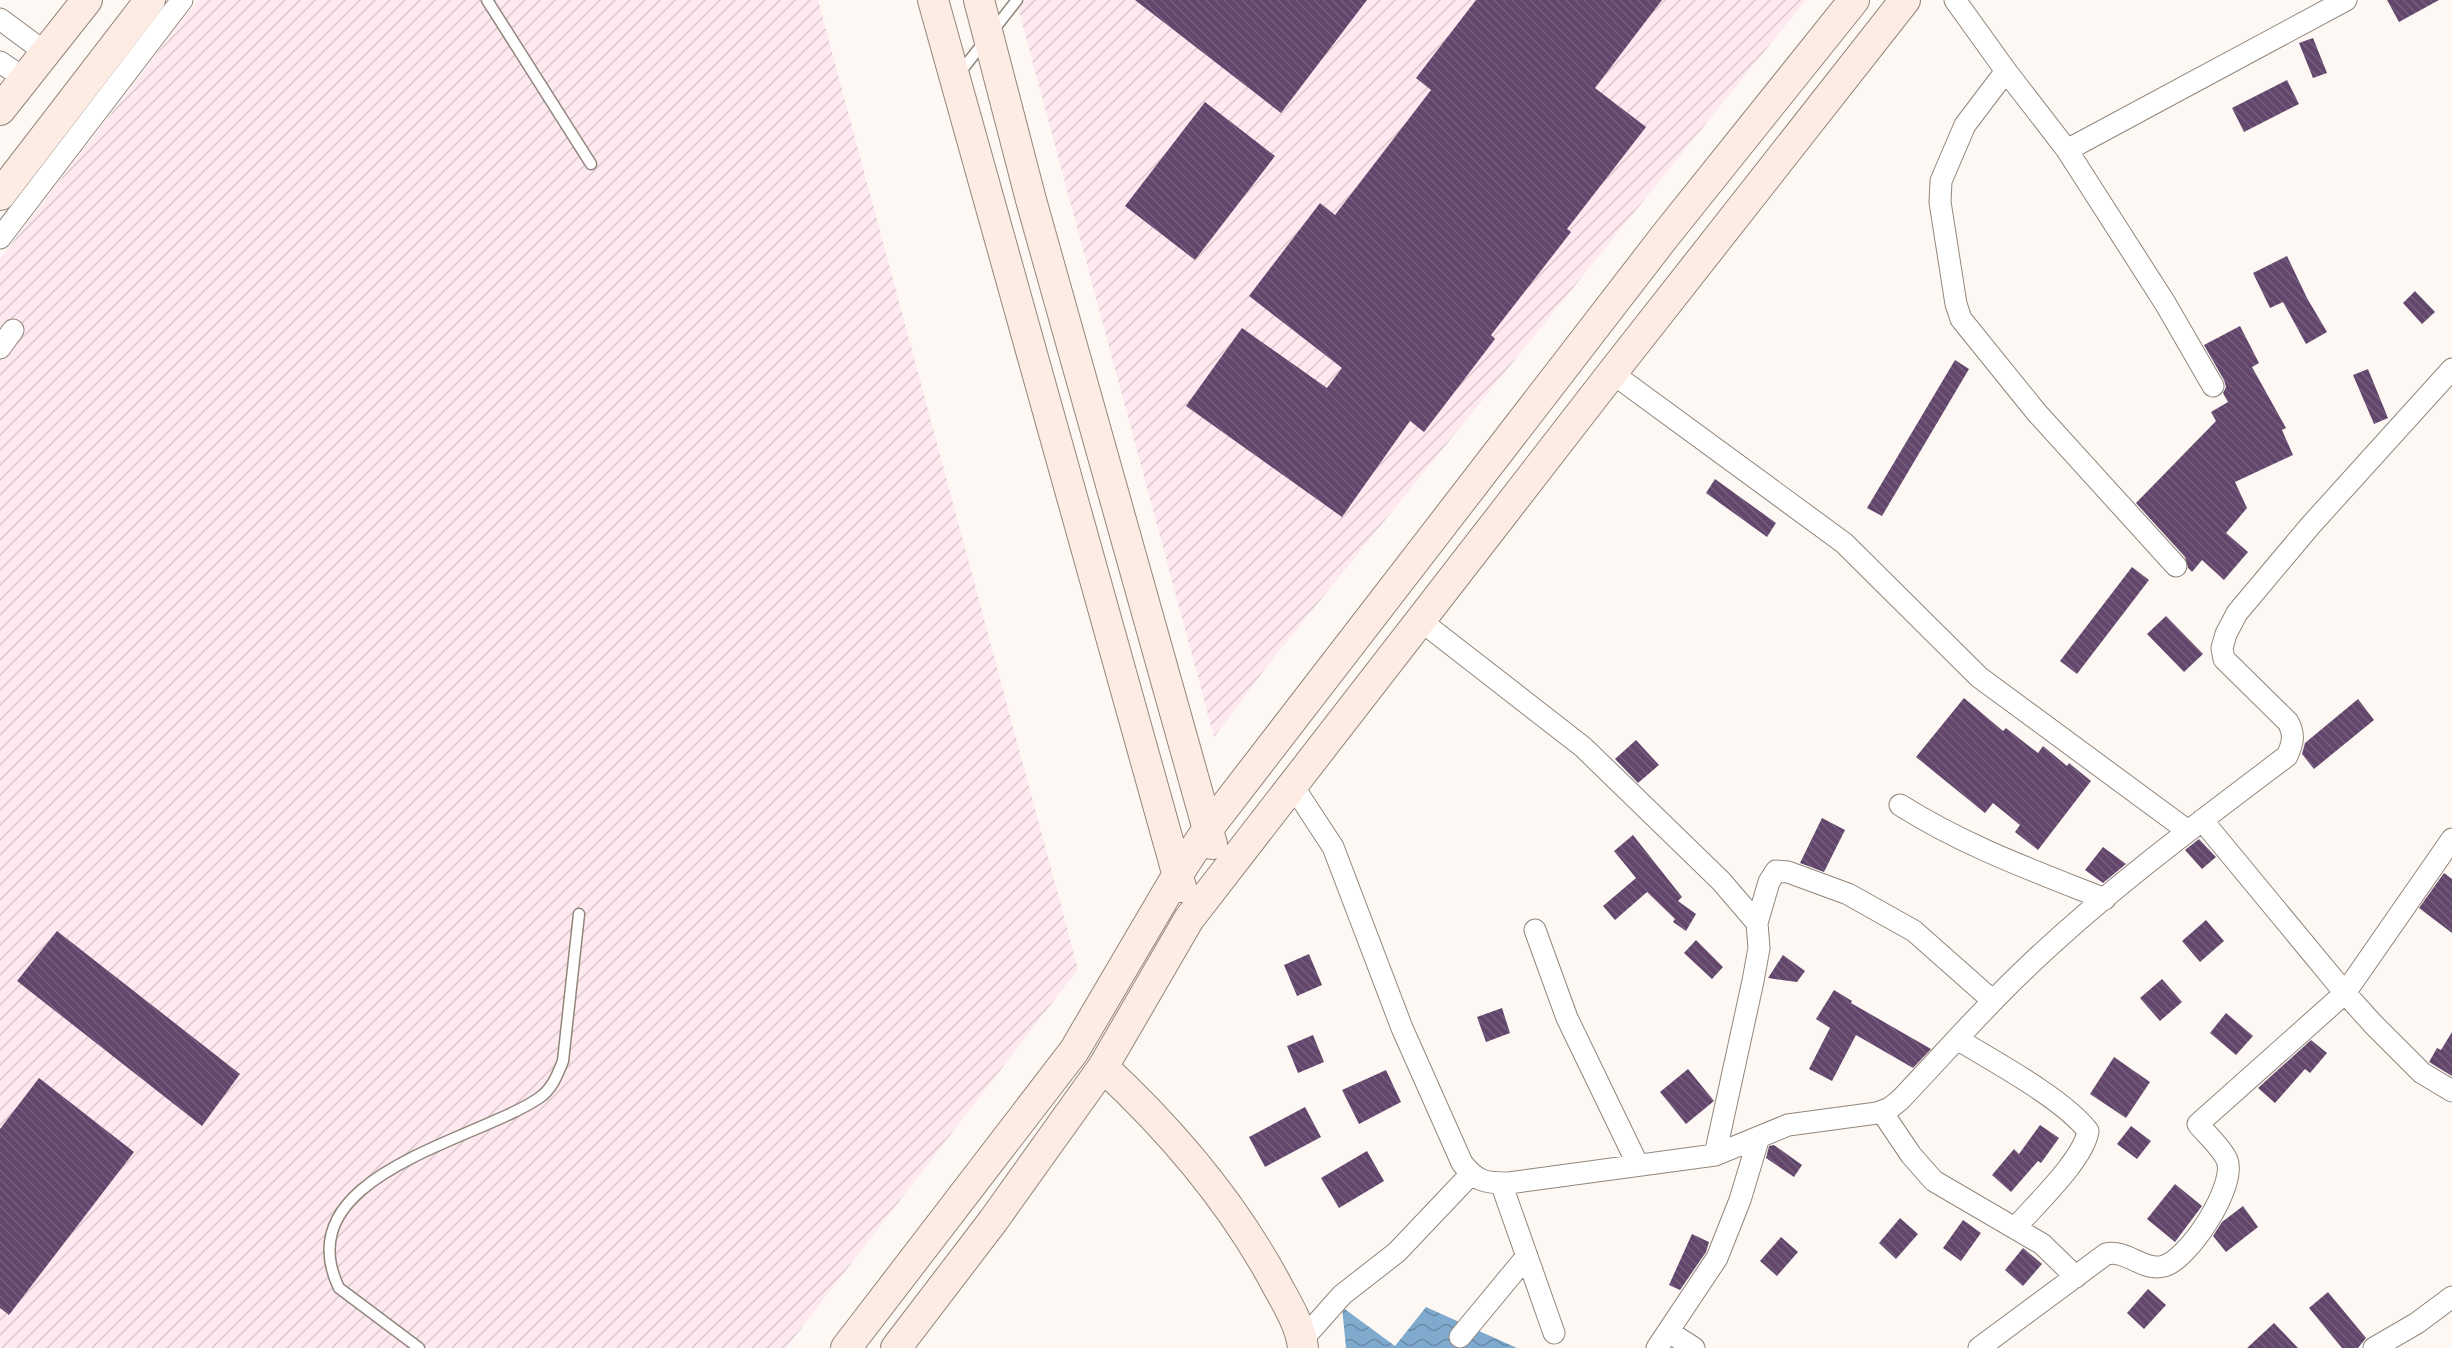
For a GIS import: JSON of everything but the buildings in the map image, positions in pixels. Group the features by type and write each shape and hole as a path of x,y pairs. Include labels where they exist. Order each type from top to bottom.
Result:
{"street":[{"path":"0,110 87,0"},
{"path":"0,195 150,0"},
{"path":"0,238 182,0"},
{"path":"933,0 1189,919"},
{"path":"979,0 1031,200 1221,877"},
{"path":"846,1348 1074,1052 1178,874 1207,830 1665,236 1854,0"},
{"path":"896,1348 1000,1212 1103,1067 1189,919 1905,0"},
{"path":"1955,0 2067,150 2165,303 2213,386"},
{"path":"2067,150 2346,0"},
{"path":"0,19 46,53"},
{"path":"0,62 25,79"},
{"path":"2006,71 1965,125 1950,154 1941,181 1940,202 1956,304 1961,319 2037,412 2176,566"},
{"path":"0,348 14,330"},
{"path":"1612,374 1844,543 1979,676 2195,826 2344,993 2422,1073 2452,1091"},
{"path":"1293,786 1333,847 1402,1028 1462,1163 1479,1180 1501,1183 1715,1155 1798,1123 1882,1112 1900,1100 2024,970 2105,899 2287,756 2294,738 2288,722 2224,659 2222,648 2226,634 2237,613 2318,517 2450,374"},
{"path":"1420,621 1583,747 1722,881 1756,923"},
{"path":"1900,805 1937,829 1992,855 2105,899"},
{"path":"1979,1348 2106,1254 2117,1253 2160,1267 2167,1266 2187,1249 2216,1209 2223,1191 2228,1166 2225,1158 2198,1124 2344,993 2452,839"},
{"path":"1715,1155 1759,948 1756,923 1769,882 1776,871 1788,872 1848,894 1914,931 1994,1001"},
{"path":"1535,930 1567,1018 1638,1165"},
{"path":"1957,1039 2052,1100 2082,1123 2088,1131 2087,1139 2076,1158 2016,1227"},
{"path":"1103,1067 1135,1097 1218,1192 1272,1276 1303,1344 1342,1295 1397,1252 1471,1174"},
{"path":"1882,1112 1911,1155 1934,1181 2016,1227 2051,1251 2076,1277"},
{"path":"1694,1348 1663,1340 1706,1276 1725,1241 1759,1137"},
{"path":"1501,1183 1554,1333"},
{"path":"1460,1337 1527,1256"},
{"path":"2374,1348 2417,1323 2452,1297"}],"lane":[{"path":"487,0 591,164"},
{"path":"956,78 1017,0"},
{"path":"419,1348 339,1288 328,1256 334,1230 347,1206 358,1192 394,1166 519,1109 540,1097 556,1081 563,1061 579,914"}],"shaded area":[{"path":"198,0 818,0 1078,969 786,1348 0,1348 0,259"},
{"path":"1016,0 1806,0 1271,661 1214,737"}],"water":[{"path":"1342,1307 1395,1346 1426,1307 1517,1348 1346,1348"}]}
